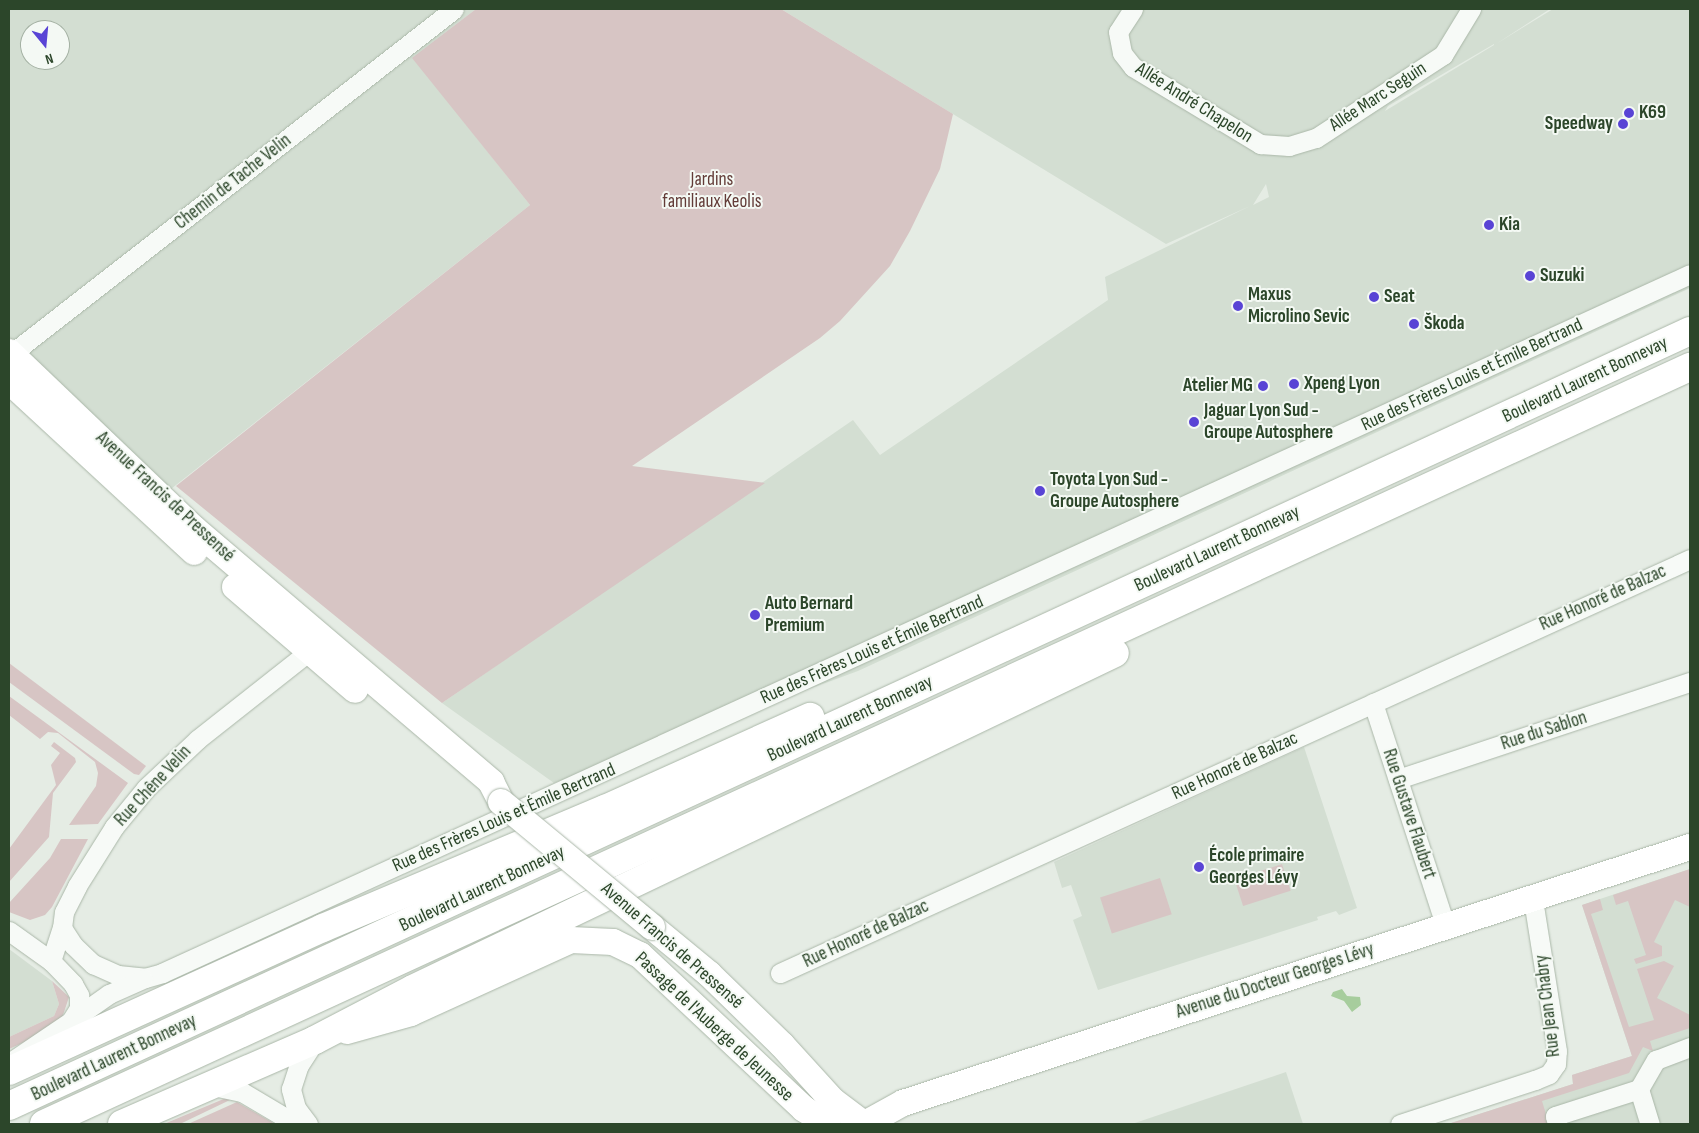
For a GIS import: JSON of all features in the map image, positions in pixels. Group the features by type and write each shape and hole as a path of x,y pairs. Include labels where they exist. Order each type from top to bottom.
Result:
{"highway":[{"path":"1607,370 1642,336 1690,314"},
{"name":"Boulevard Laurent Bonnevay","path":"9,1106 1690,331"},
{"name":"Boulevard Laurent Bonnevay","path":"44,1124 1264,565 1690,367"},
{"path":"122,1124 315,1040 413,989 750,831 1234,594 1264,565"},
{"path":"9,1072 323,928 605,809 914,672 938,678"},
{"path":"132,1124 160,1109"}],"street":[{"name":"Chemin de Tache Velin","path":"10,354 454,9"},
{"name":"Allée André Chapelon","path":"1132,9 1118,32 1122,53 1132,67 1260,144"},
{"name":"Allée Marc Seguin","path":"1260,144 1289,146 1316,138 1443,55 1471,9"},
{"name":"Rue des Frères Louis et Émile Bertrand","path":"62,928 73,945 93,964 118,976 144,978 978,602 1690,274"},
{"name":"Avenue Francis de Pressensé","path":"10,354 315,645 481,795 501,802 709,974 782,1045 835,1116 864,1124"},
{"name":"Avenue Francis de Pressensé","path":"9,381 176,535 315,645"},
{"name":"Rue Honoré de Balzac","path":"780,974 1690,559"},
{"name":"Rue Chêne Velin","path":"51,961 62,928 64,912 92,858 146,788 198,739 315,645"},
{"name":"Rue du Sablon","path":"1398,779 1690,682"},
{"name":"Rue Gustave Flaubert","path":"1373,703 1445,925"},
{"name":"Avenue du Docteur Georges Lévy","path":"864,1124 903,1103 1445,925 1533,899 1690,847"},
{"name":"Rue Jean Chabry","path":"1400,1124 1535,1080 1549,1074 1556,1064 1557,1051 1533,899"},
{"path":"9,931 51,961 73,984 79,995 79,1008 71,1020"},
{"name":"Passage de l'Auberge de Jeunesse","path":"315,1040 411,1013 570,940 613,942 640,955 804,1109 835,1116"},
{"path":"9,1064 109,994 144,978"},
{"path":"308,1124 296,1108 291,1089 299,1065 315,1040"},
{"path":"1557,1124 1555,1116 1639,1089 1656,1060 1690,1047"},
{"path":"213,1086 242,1092 296,1124"},
{"path":"1639,1089 1650,1124"}],"shaded area":[{"path":"9,9 476,9 413,58 530,205 157,500 9,364"},
{"path":"781,9 1550,9 1496,44 1553,9 1690,9 1690,288 858,671 554,783 442,703 853,420 880,455 1108,300 1105,277 1250,206 1166,244","holes":["1494,45 1385,111 1388,106","1266,184 1269,197 1253,205"]},
{"name":"École primaire Georges Lévy","path":"1304,747 1357,908 1339,915 1336,911 1317,917 1318,920 1098,990 1073,920 1082,916 1071,885 1062,888 1054,862"},
{"path":"1690,869 1690,1124 1448,1124 1573,1084 1572,1075 1632,1056 1582,905"},
{"path":"9,949 52,981 59,1004 54,1016 9,1037"},
{"path":"1342,989 1347,996 1360,997 1361,1005 1352,1012 1344,1001 1331,996 1333,992"},
{"path":"1286,1072 1303,1124 1132,1124"}],"green space":[{"name":"Jardins familiaux Keolis","path":"476,9 781,9 953,114 940,169 910,231 890,266 840,321 820,338 632,466 765,483 442,703 176,486 530,205 412,58"},
{"path":"9,663 146,766 139,775 134,774 9,682"},
{"path":"9,696 128,783 98,824 69,825 96,786 98,773 95,762 58,733 48,732 40,739 9,715"},
{"path":"54,742 75,758 76,762 53,793 49,837 9,882 9,849 56,785 51,765 60,753 51,746"},
{"path":"61,839 88,839 52,907 45,915 30,920 9,912 9,903 50,858"},
{"path":"1282,864 1291,891 1243,906 1234,879"},
{"path":"1690,869 1690,907 1675,900 1654,942 1662,946 1662,956 1636,964 1634,959 1646,955 1628,901 1616,905 1613,895"},
{"path":"1160,878 1172,914 1112,934 1100,897"},
{"path":"1600,899 1603,910 1591,914 1629,1027 1654,1020 1637,969 1664,961 1674,966 1657,998 1690,1015 1690,1028 1650,1041 1653,1051 1643,1047 1629,1073 1542,1101 1549,1124 1448,1124 1573,1084 1572,1075 1632,1056 1582,905"},
{"path":"52,981 69,997 62,1018 49,1031 9,1049 9,1037 54,1016 59,1004"},
{"path":"226,1098 232,1099 180,1124 164,1124"},
{"path":"237,1102 275,1124 188,1124"}],"place":[{"name":"K69","path":"1629,113"},
{"name":"Speedway","path":"1623,124"},
{"name":"Kia","path":"1489,225"},
{"name":"Suzuki","path":"1530,276"},
{"name":"Seat","path":"1374,297"},
{"name":"Maxus Microlino Sevic","path":"1238,306"},
{"name":"Škoda","path":"1414,324"},
{"name":"Xpeng Lyon","path":"1294,384"},
{"name":"Atelier MG","path":"1263,386"},
{"name":"Jaguar Lyon Sud - Groupe Autosphere","path":"1194,422"},
{"name":"Toyota Lyon Sud - Groupe Autosphere","path":"1040,491"},
{"name":"Auto Bernard Premium","path":"755,615"},
{"name":"École primaire Georges Lévy","path":"1199,867"}]}
